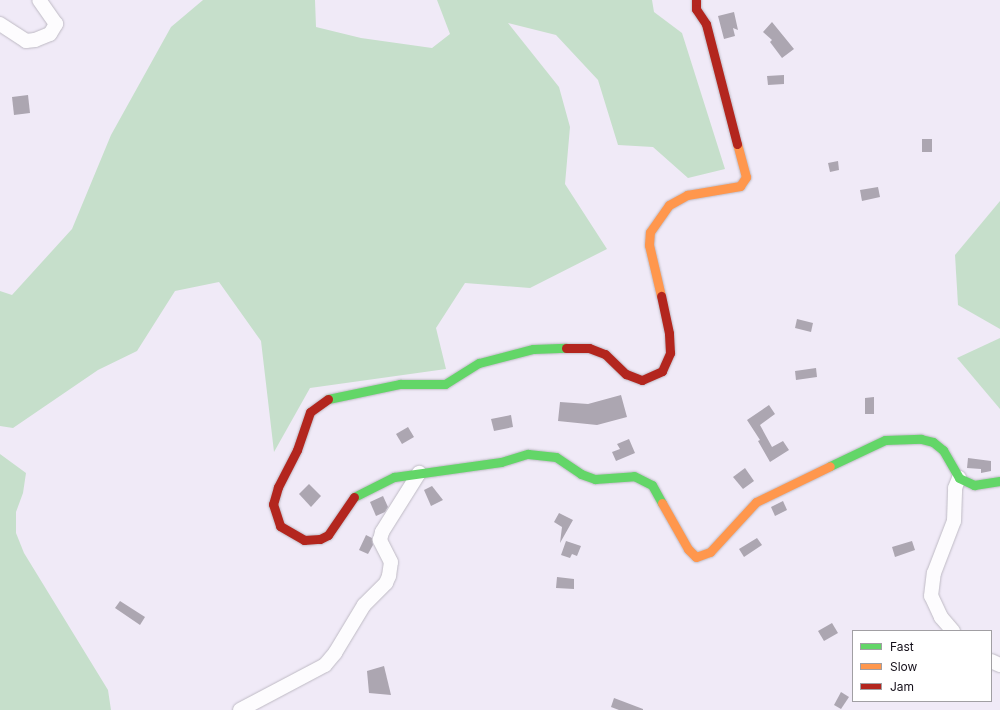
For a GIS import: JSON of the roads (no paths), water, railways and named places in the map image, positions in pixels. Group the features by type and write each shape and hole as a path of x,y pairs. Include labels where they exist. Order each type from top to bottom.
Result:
{"main road":[{"path":"696,0 696,9 706,24 746,178 740,186 687,195 669,205 650,232 649,245 669,334 670,353 668,363 654,377 642,380 626,374 605,354 588,348 533,349 479,363 445,384 400,384 331,396 310,412 296,450 278,487 273,504 275,516 280,526 304,540 320,539 328,535 355,496 394,477 500,462 528,454 556,457 581,474 595,479 634,476 652,485 688,549 696,556 710,552 756,502 885,440 921,439 932,442 943,450 959,478 974,485 1000,481"}],"street":[{"path":"0,24 26,41 36,40 50,34 56,24 39,0"},
{"path":"240,710 325,665 335,653 364,605 386,583 389,576 391,562 380,540 382,532 419,473"},
{"path":"953,630 942,616 931,596 934,573 954,521 955,488 959,478"}]}
